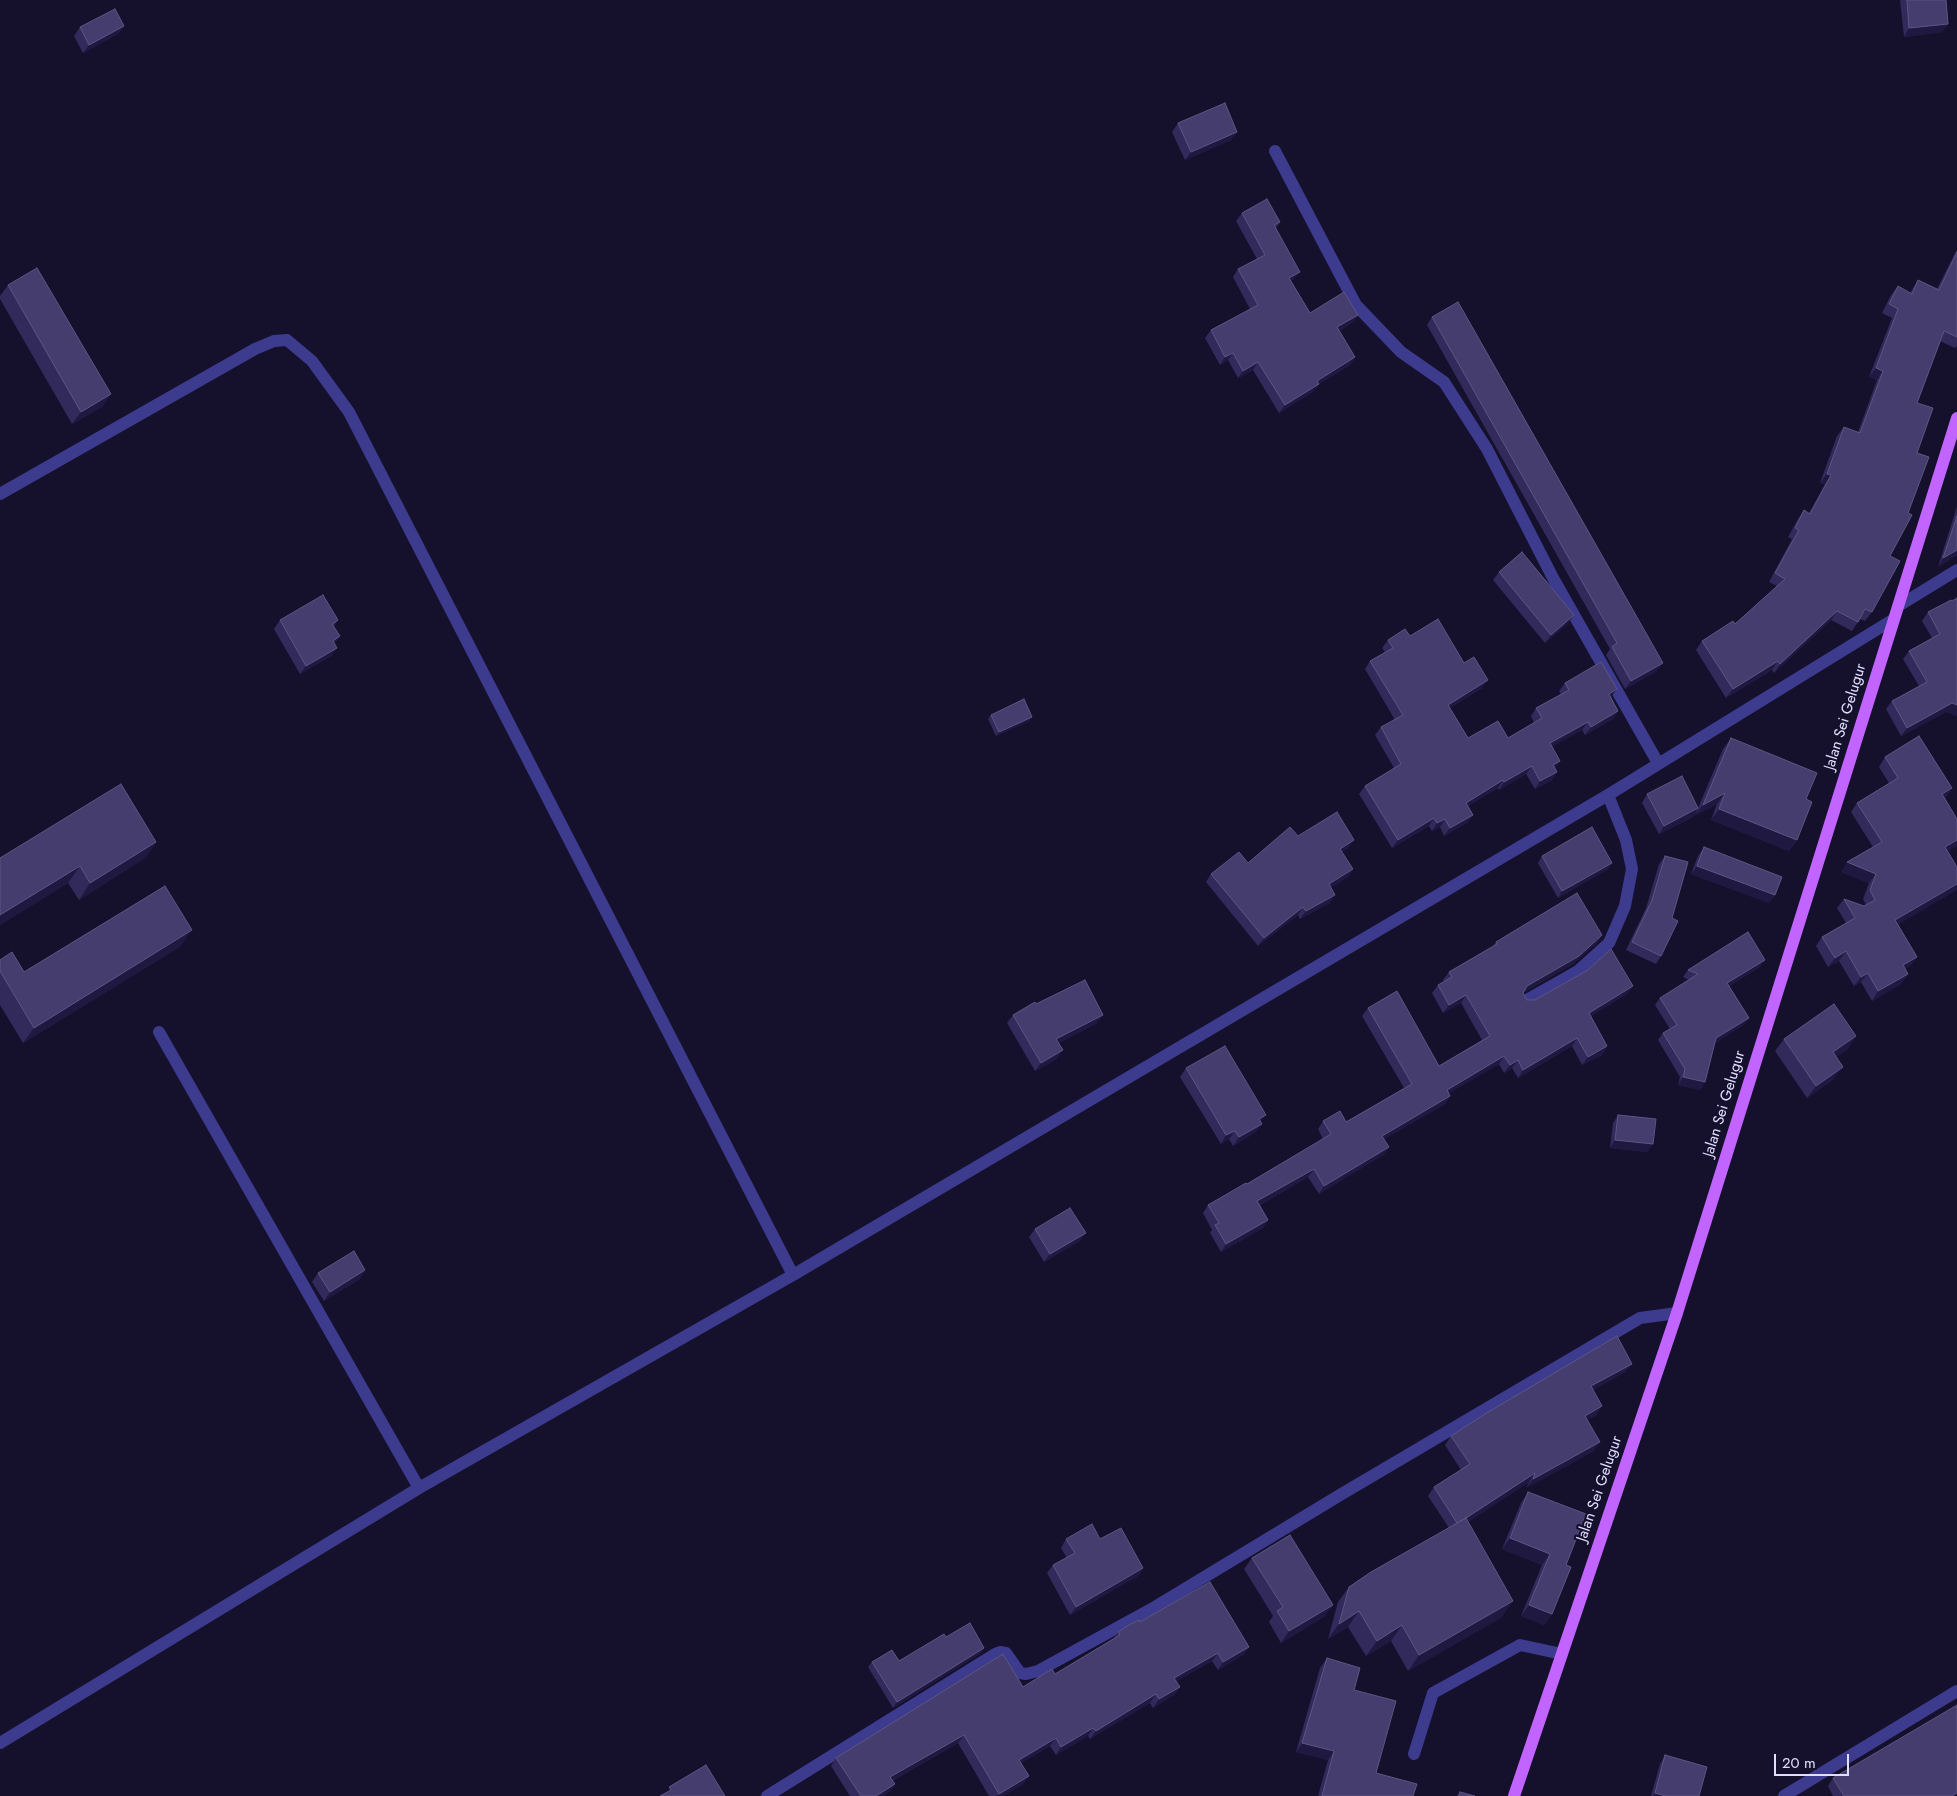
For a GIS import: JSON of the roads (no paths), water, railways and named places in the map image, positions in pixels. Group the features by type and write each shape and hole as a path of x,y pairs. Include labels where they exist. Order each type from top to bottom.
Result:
{"main road":[{"name":"Jalan Sei Gelugur","path":"1514,1796 1677,1313 1957,418"}],"street":[{"path":"1275,151 1356,305 1401,352 1444,382 1487,449 1554,578 1658,763"},
{"path":"0,494 255,349 274,341 287,340 312,361 349,412 793,1275"},
{"path":"1900,605 1957,570"},
{"path":"0,1743 419,1488 793,1275 1608,795 1894,619"},
{"path":"1525,1001 1578,971 1609,943 1625,906 1632,869 1626,840 1608,795"},
{"path":"159,1032 419,1488"},
{"path":"767,1796 995,1654 1000,1652 1006,1653 1020,1673 1026,1674 1038,1671 1155,1607 1640,1318 1677,1313"},
{"path":"1414,1754 1433,1693 1520,1645 1562,1654"},
{"path":"1784,1796 1804,1791 1957,1691"}]}
